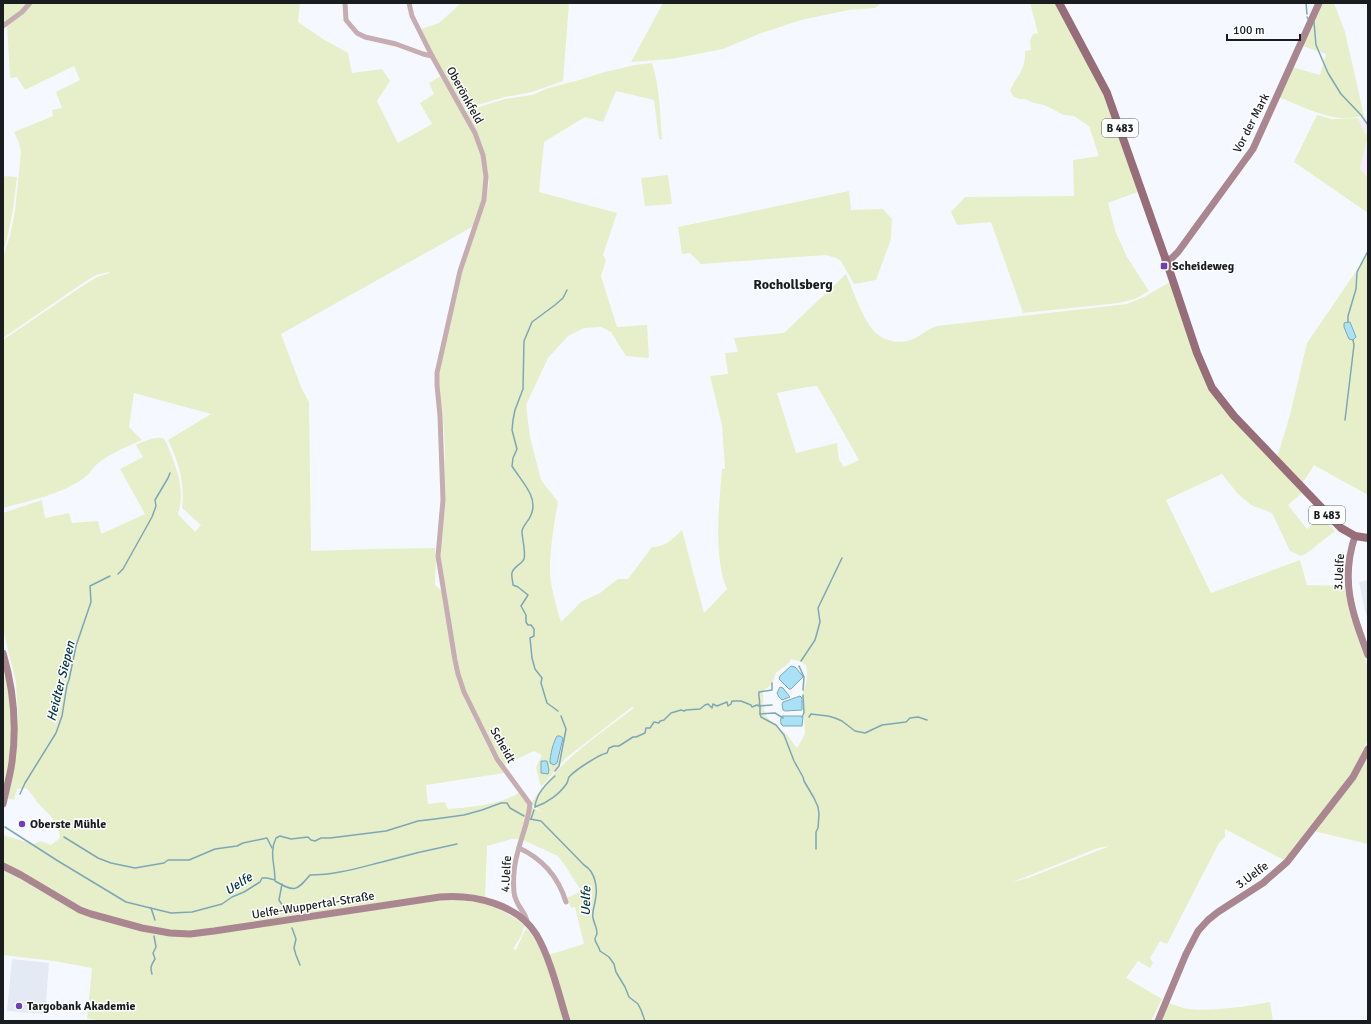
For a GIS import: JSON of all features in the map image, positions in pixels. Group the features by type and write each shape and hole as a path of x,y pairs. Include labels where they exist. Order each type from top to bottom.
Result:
{"main road":[{"name":"B 483","path":"1059,3 1107,93 1197,353 1212,388 1234,416 1302,489 1341,528 1355,536 1368,538"}],"street":[{"path":"3,26 22,12 30,3"},
{"path":"345,3 346,20 359,35 401,45 432,56"},
{"name":"Oberönkfeld","path":"409,3 412,16 432,56 463,110 479,144 483,155 486,176 486,192 460,271 437,373 440,416 442,500 438,556 455,660 464,692"},
{"name":"Vor der Mark","path":"1165,260 1172,258 1178,252 1256,144 1319,3"},
{"name":"3.Uelfe","path":"1355,536 1348,567 1349,596 1353,613 1368,655"},
{"path":"3,653 11,685 15,717 12,764 3,804"},
{"name":"Scheidt","path":"464,692 497,759 530,804"},
{"name":"3.Uelfe","path":"1158,1021 1186,954 1198,931 1218,912 1263,883 1286,862 1353,777 1368,748"},
{"name":"4.Uelfe","path":"527,923 514,895 515,861 526,826 530,804"},
{"name":"4.Uelfe","path":"519,848 534,856 550,870 561,887 566,902"},
{"name":"Uelfe-Wuppertal-Straße","path":"3,866 80,910 118,922 170,933 182,934 451,896 485,900 511,912 527,923 534,932 543,948 567,1021"}],"shaded area":[{"path":"1368,116 1368,136 1364,132 1358,118"},
{"path":"1368,139 1368,177 1360,169"},
{"path":"1368,580 1368,619 1359,582"},
{"path":"12,959 49,963 45,1014 7,1011"}],"green space":[{"path":"3,3 29,3 21,12 3,24"},
{"path":"31,3 300,4 298,22 323,39 348,53 352,73 382,69 390,81 377,101 398,143 432,124 420,103 434,94 429,83 441,76 473,134 482,156 485,175 483,200 472,227 281,334 301,387 309,402 311,551 435,548 435,585 442,591 457,680 464,698 491,753 504,773 426,785 428,804 445,802 448,809 484,805 519,793 527,804 528,809 520,839 512,839 487,846 485,899 468,895 202,931 159,930 80,908 3,863 3,835 33,844 41,841 51,845 60,838 55,822 26,788 17,789 14,800 7,798 14,757 18,716 16,682 3,630 3,513 42,500 45,518 69,513 72,523 98,521 101,534 145,514 120,469 143,457 136,445 150,439 162,438 167,444 179,478 181,496 178,514 195,532 201,525 182,508 182,482 178,465 168,440 211,414 134,393 129,427 142,440 106,458 96,465 86,477 75,484 56,493 3,508 3,340 81,287 97,277 110,273 96,275 3,338 3,257 10,236 15,211 21,152 14,132 53,116 52,110 62,108 56,92 80,80 74,66 25,90 17,77 10,78 7,25"},
{"path":"460,3 569,3 563,81 532,92 505,97 463,109 443,74 421,29 439,23"},
{"path":"663,3 879,3 879,5 875,8 849,10 801,20 759,34 723,49 671,59 631,62"},
{"path":"1030,3 1055,3 1096,75 1140,191 1108,203 1116,233 1127,257 1149,291 1135,299 1119,303 1023,313 991,222 957,225 951,212 965,197 1074,196 1073,160 1099,156 1089,126 1074,116 1064,115 1044,105 1014,97 1010,91 1023,68 1025,51 1031,50 1030,41 1033,34 1038,33"},
{"path":"1320,3 1334,3 1345,32 1364,116 1346,118 1332,117 1278,97 1292,67 1320,75 1326,54 1300,45"},
{"path":"652,63 658,91 662,140 659,139 654,100 616,91 603,122 585,117 544,142 539,192 617,213 603,255 606,260 601,276 617,327 647,325 649,358 626,356 611,332 601,327 584,328 568,336 548,358 526,405 530,437 541,480 558,502 551,544 550,576 552,590 561,622 581,602 600,593 618,579 628,579 652,547 665,544 682,530 704,613 727,589 720,562 718,546 722,469 725,469 722,425 710,376 728,374 725,353 738,352 734,338 784,333 846,274 861,311 869,325 880,336 897,342 911,340 937,326 1127,304 1144,297 1170,282 1204,375 1303,492 1288,505 1307,529 1321,517 1335,531 1301,556 1290,551 1272,513 1251,505 1237,493 1222,474 1166,500 1211,593 1300,560 1307,585 1344,586 1350,614 1368,666 1368,739 1357,765 1338,792 1284,860 1225,829 1225,837 1219,843 1167,944 1160,941 1150,958 1153,963 1150,968 1138,961 1126,978 1162,999 1151,1021 569,1021 548,955 584,944 575,907 571,908 567,898 581,891 558,856 523,840 532,807 544,813 531,804 552,776 578,752 634,708 632,707 566,758 541,787 536,767 542,755 534,751 504,765 496,752 466,692 460,673 442,566 440,552 445,447 439,376 441,360 461,275 486,201 489,183 476,132 466,111 505,99 532,95 549,88 635,65","holes":["817,386 859,460 844,467 839,460 837,443 796,453 777,393","791,659 799,661 806,665 807,672 803,692 805,734 797,748 787,735 770,720 764,709 763,691 772,684 776,673 789,663","1110,846 1028,878 1013,882 1098,848"]},
{"path":"1317,115 1332,119 1358,118 1364,132 1368,136 1360,169 1368,177 1368,213 1294,162"},
{"path":"668,175 672,204 645,206 641,178"},
{"path":"3,176 17,177 10,224 3,252"},
{"path":"849,191 851,210 883,209 892,219 891,239 876,280 854,284 841,261 826,255 701,264 690,253 682,254 678,227"},
{"path":"1368,254 1368,495 1314,465 1302,484 1277,458 1290,415 1307,343"},
{"path":"3,665 10,697 11,728 9,759 3,792"},
{"path":"1368,754 1368,844 1314,831"},
{"path":"3,868 79,912 184,935 451,899 484,903 500,909 525,925 521,936 513,949 516,950 526,928 533,936 544,958 565,1021 111,1021 87,1019 92,968 54,961 3,955"},
{"path":"1270,1002 1273,1021 1160,1021 1168,1003 1183,1008 1202,1010 1239,1007"}],"water":[{"path":"1350,322 1356,337 1353,340 1349,339 1344,327 1344,323"},
{"path":"791,666 795,667 803,677 791,689 789,689 779,679 780,676"},
{"path":"780,687 783,688 790,697 782,700 779,697 777,693"},
{"path":"800,696 802,698 802,710 783,710 783,702"},
{"path":"782,716 803,717 802,726 783,726 781,724"},
{"path":"557,736 563,738 557,763 554,765 550,763 550,760"},
{"path":"541,761 547,761 549,770 548,774 541,773"}],"waterway":[{"path":"1306,3 1307,14"},
{"path":"1314,22 1316,45 1328,73 1341,94 1361,115 1368,125"},
{"path":"1348,322 1348,316 1356,289 1357,272 1368,251"},
{"path":"558,711 547,703 541,683 542,678 535,669 532,658 530,638 534,636 534,629 526,622 526,615 521,606 528,595 513,585 513,571 524,559 522,531 530,517 533,502 528,489 512,466 513,458 517,449 512,430 515,410 523,389 524,341 532,322 563,298 567,290"},
{"path":"1345,420 1354,345 1353,340"},
{"name":"Heidter Siepen","path":"118,574 123,569 152,517 156,506 155,500 170,473"},
{"path":"801,661 815,640 820,622 818,608 842,558"},
{"name":"Heidter Siepen","path":"20,794 25,783 56,733 62,716 76,646 91,602 90,586 110,576"},
{"path":"799,666 804,677 803,690"},
{"path":"759,706 759,692 772,690 772,683"},
{"path":"802,717 804,713 803,695"},
{"path":"535,807 549,801 564,787 572,774 599,756 607,753 609,748 619,746 633,737 645,733 646,728 650,728 654,722 659,723 671,713 681,710 700,709 708,704 712,708 713,704 717,706 727,702 728,706 732,701 741,701 751,705 752,707 757,705 772,705"},
{"path":"760,705 760,714 775,713 783,718"},
{"path":"760,714 761,717 776,725 784,735 794,761 818,807 819,814 818,828 816,832 816,849"},
{"path":"809,717 811,714 828,716 842,721 855,731 865,733 882,725 906,722 910,718 918,717 927,720"},
{"path":"555,771 559,766 566,729 561,716"},
{"path":"535,807 539,794 555,776"},
{"name":"Uelfe","path":"5,827 126,902 171,913 192,912 222,904 260,882 262,878 275,880 273,848 276,838 280,836 291,839 308,837 315,841 321,838 386,831 418,821 464,815 501,803 507,803 510,808 524,816"},
{"path":"531,819 534,810"},
{"name":"Uelfe","path":"530,819 541,821 588,868 594,876 596,897 593,918 597,931 595,939 596,942 600,951 609,957 614,964 616,972 629,997 638,1004 645,1021"},
{"path":"64,837 98,858 111,863 135,868 164,863 168,860 189,860 215,849 237,846 243,843 267,838 272,848"},
{"path":"275,881 287,887 294,888 301,885 310,875 346,871 457,844"},
{"path":"282,884 279,900 286,911"},
{"path":"151,908 155,920"},
{"path":"292,928 296,939 294,948 300,965"},
{"path":"152,974 151,966 155,959 153,953 156,947 154,936"}],"place":[{"name":"Scheideweg","path":"1164,266"},
{"name":"Oberste Mühle","path":"22,824"},
{"name":"Targobank Akademie","path":"19,1006"}],"district":[{"name":"Rochollsberg","path":"793,284"}]}
